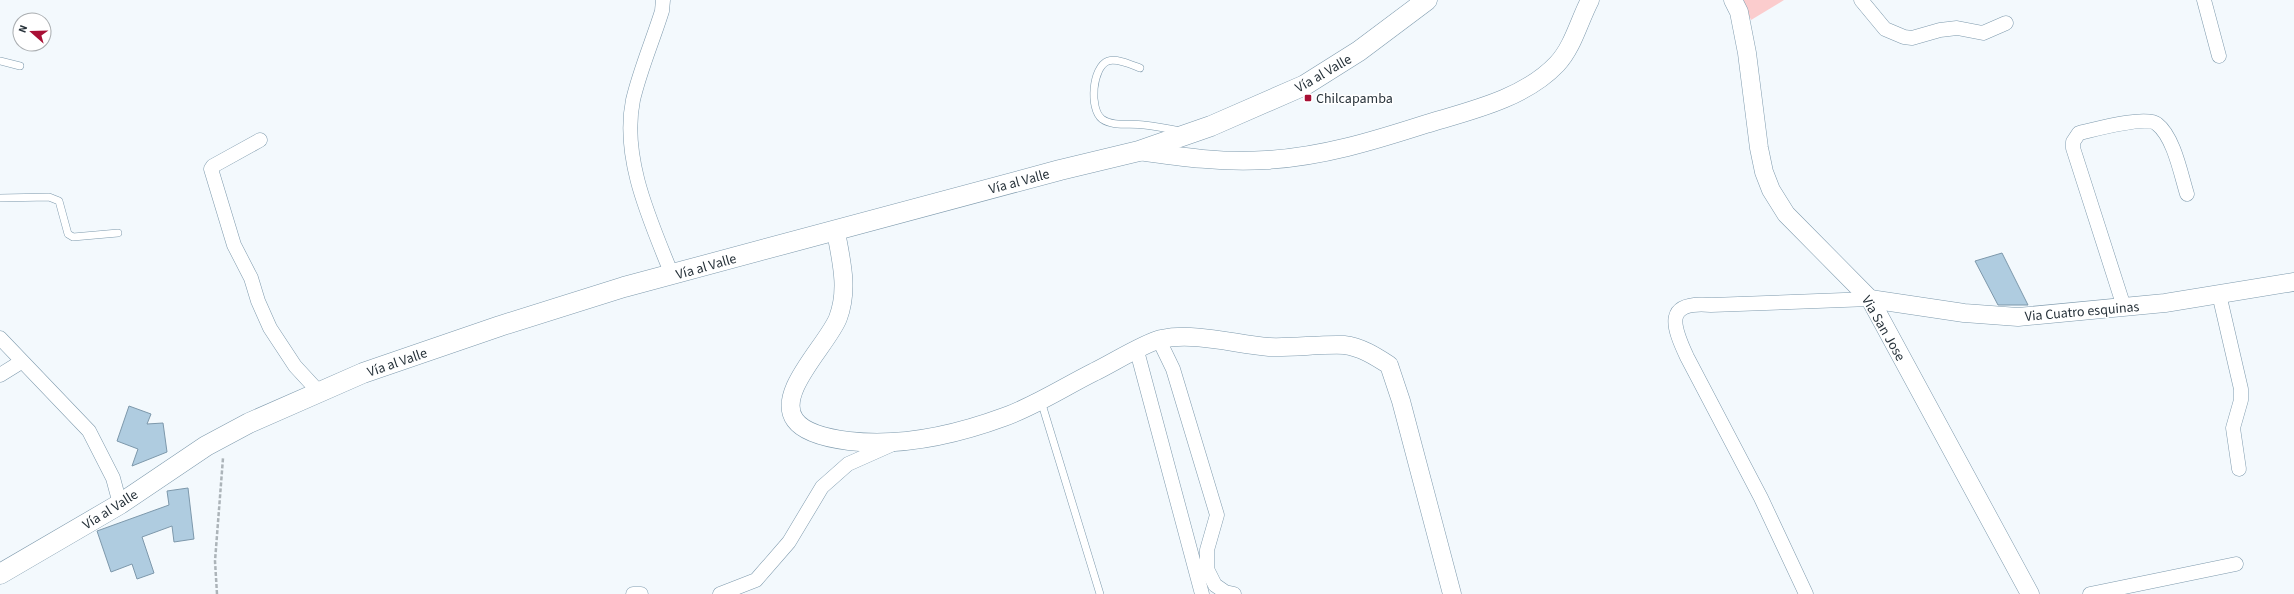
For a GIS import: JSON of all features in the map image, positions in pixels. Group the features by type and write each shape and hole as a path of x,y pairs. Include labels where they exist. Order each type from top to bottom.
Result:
{"main road":[{"name":"Vía al Valle","path":"0,574 120,504 177,465 249,423 318,391 363,373 500,326 624,287 672,276 836,232 1052,172 1140,151 1193,133 1305,85 1359,51 1427,0"}],"street":[{"path":"663,0 662,11 633,100 630,124 630,150 651,222 672,276"},
{"path":"1140,151 1202,160 1266,160 1288,158 1332,151 1470,111 1527,86 1556,65 1567,52 1590,0"},
{"name":"Via San Jose","path":"1733,0 1739,12 1747,54 1759,148 1764,172 1771,190 1786,214 1870,299 2030,594"},
{"path":"1861,0 1885,29 1904,37 1912,38 1940,30 1957,28 1983,33 2006,23"},
{"path":"2204,0 2219,56"},
{"path":"2124,307 2073,148 2074,138 2079,133 2123,124 2150,121 2157,123 2169,140 2187,194"},
{"path":"260,140 213,166 211,169 234,245 251,278 258,301 270,328 295,366 318,391"},
{"path":"836,232 845,281 838,317 822,346 799,376 790,401 795,420 808,430 839,440 895,443 948,434 1005,417 1159,340 1193,338 1270,347 1344,345 1368,352 1389,365 1401,401 1452,594"},
{"name":"Via Cuatro esquinas","path":"1870,299 1964,313 2018,317 2124,307 2294,282"},
{"path":"2219,294 2241,389 2241,400 2233,428 2239,469"},
{"path":"1806,594 1761,498 1687,356 1676,333 1674,322 1677,314 1683,307 1693,303 1711,305 1870,299"},
{"path":"0,338 21,362 90,431 113,478 120,504"},
{"path":"1159,340 1173,369 1217,515 1207,550 1207,569 1215,585 1225,592 1234,594"},
{"path":"1137,351 1202,594"},
{"path":"0,375 21,362"},
{"path":"720,594 756,580 789,542 822,487 848,464 895,443"},
{"path":"2090,594 2236,564"},
{"path":"633,594 641,594"}],"lane":[{"path":"0,61 20,66"},
{"path":"1140,68 1123,62 1109,61 1100,67 1093,88 1096,107 1101,118 1111,122 1142,124 1193,133"},
{"path":"0,198 49,197 59,200 68,234 73,236 118,233"},
{"path":"1041,399 1100,594"}],"path":[{"path":"217,594 215,561 225,437"}],"shaded area":[{"path":"1742,0 1784,0 1751,20"}],"building":[{"path":"2002,253 2028,305 1998,305 1975,261"},
{"path":"129,406 151,414 147,424 163,423 167,452 132,466 138,449 117,441"},
{"path":"188,488 194,539 174,542 172,526 142,537 154,573 137,579 132,564 111,572 97,531 169,505 167,491"}],"place":[{"name":"Chilcapamba","path":"1308,98"}]}
